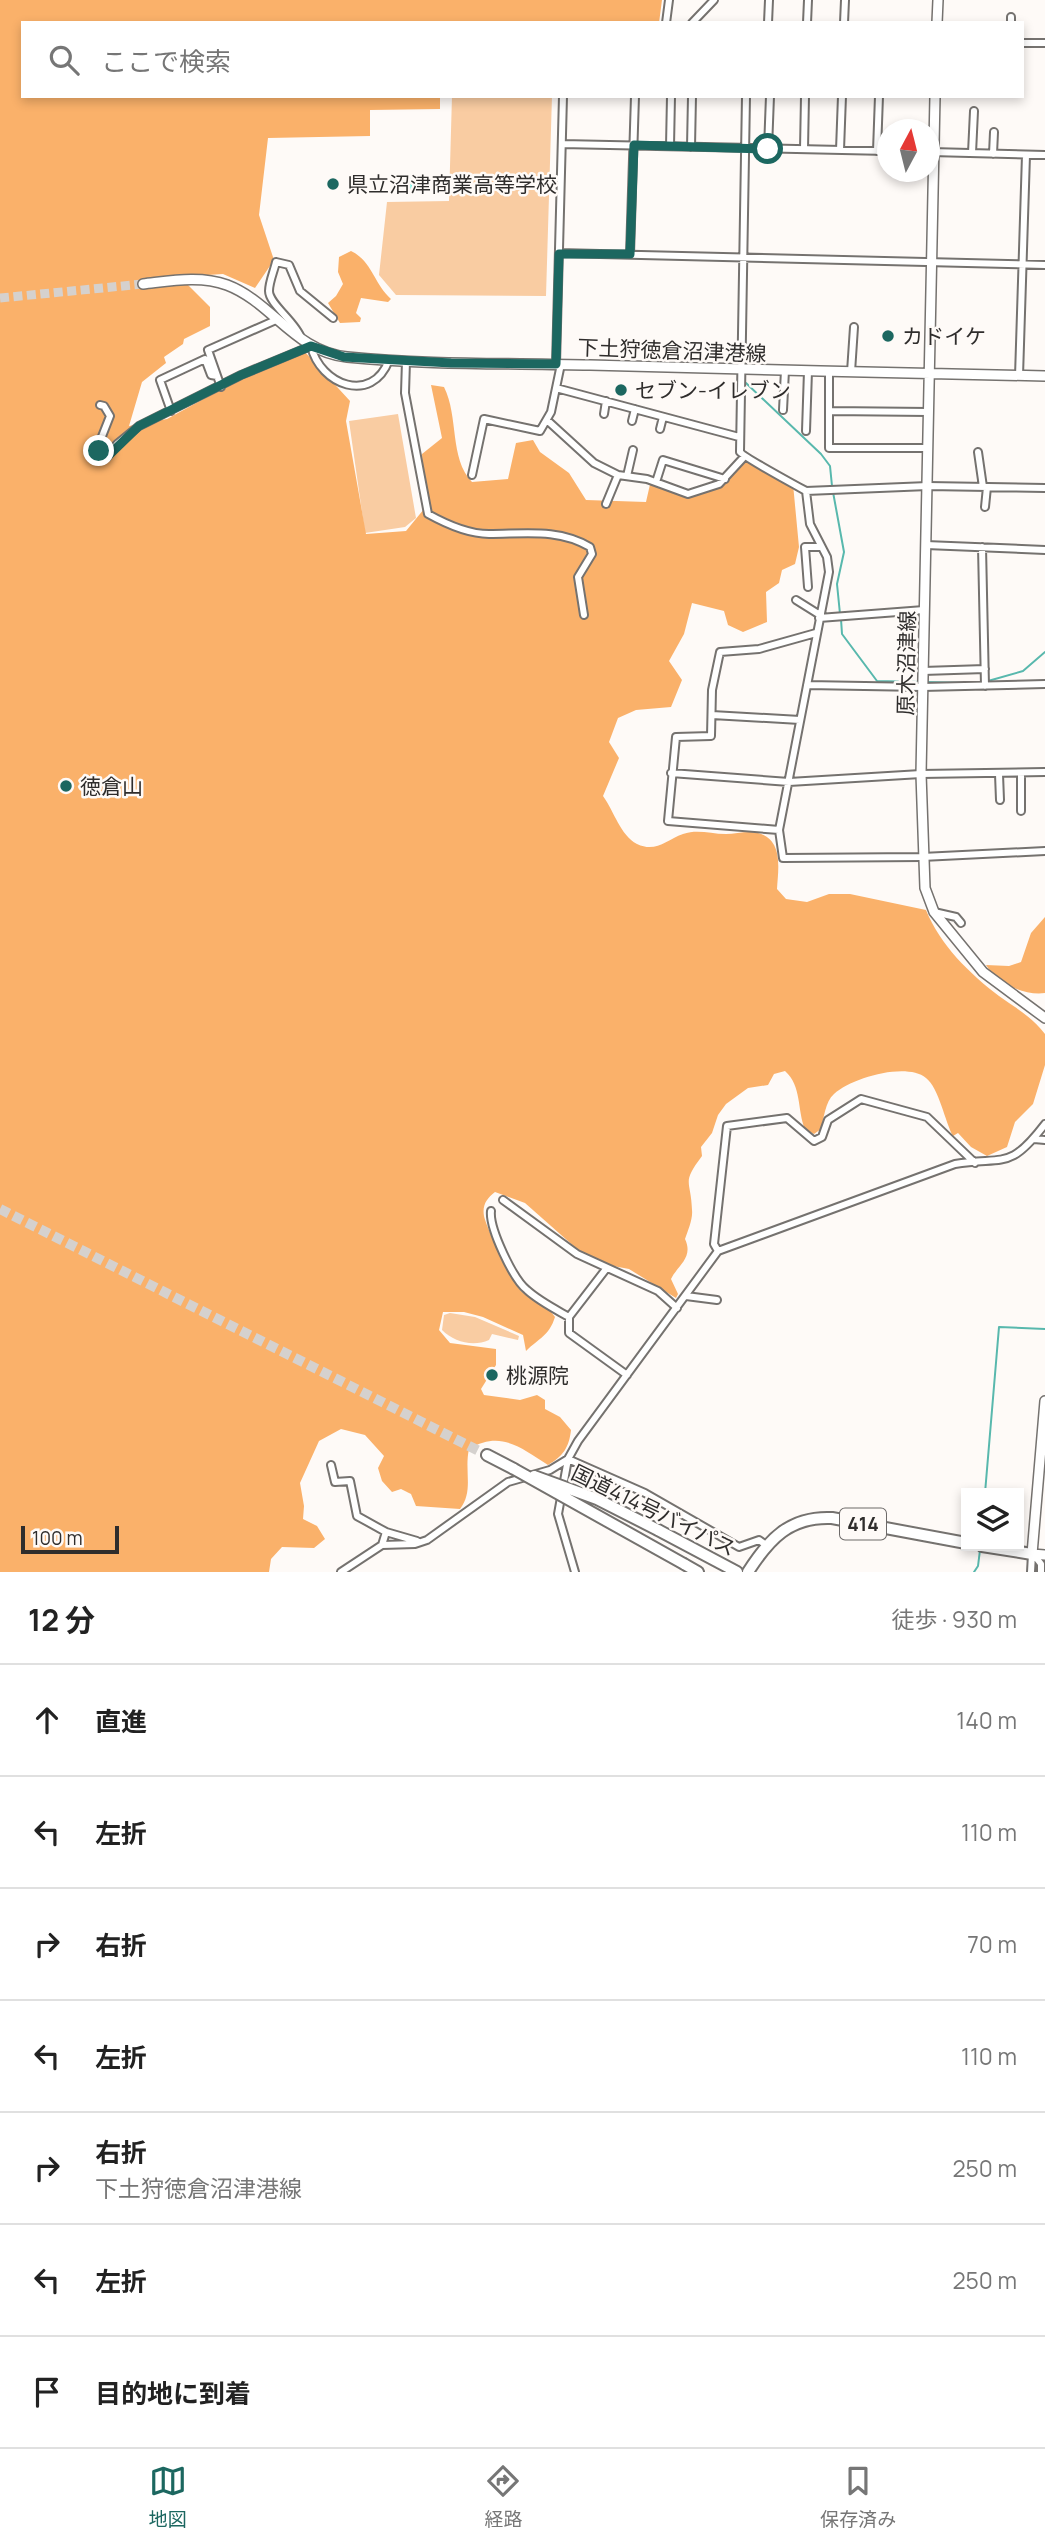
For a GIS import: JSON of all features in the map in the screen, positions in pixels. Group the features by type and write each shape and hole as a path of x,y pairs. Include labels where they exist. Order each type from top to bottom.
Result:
{"highway":[{"name":"国道414号バイパス","path":"487,1455 698,1572"},
{"name":"国道414号バイパス","path":"514,1469 597,1499 737,1572"},
{"name":"国道414号バイパス","path":"748,1572 766,1545 788,1526 822,1518 961,1542"},
{"path":"1013,1551 1032,1554"}],"main road":[{"path":"937,0 937,21"},
{"name":"原木沼津線","path":"934,119 935,98"},
{"name":"原木沼津線","path":"932,182 921,774 925,888 934,912 983,972 1045,1018"},
{"name":"下土狩徳倉沼津港線","path":"143,284 197,279 225,284 254,298 276,320 311,346 344,357 406,361 929,374"},
{"path":"929,374 1045,376"},
{"path":"1045,1401 1032,1554 1045,1555"}],"street":[{"path":"694,21 714,0"},
{"path":"768,21 769,0"},
{"path":"807,21 808,0"},
{"path":"844,21 845,0"},
{"path":"666,21 671,2"},
{"path":"1024,43 1045,43"},
{"path":"472,475 484,419 540,431 548,421 556,388 559,364 563,98"},
{"path":"630,254 635,98"},
{"path":"670,146 671,98"},
{"path":"691,147 692,98"},
{"path":"744,457 739,438 746,98"},
{"path":"768,149 770,98"},
{"path":"804,149 805,98"},
{"path":"840,150 842,98"},
{"path":"878,98 878,119"},
{"path":"972,153 974,111"},
{"path":"993,154 994,132"},
{"path":"562,144 877,151"},
{"path":"940,152 1045,155"},
{"path":"1019,376 1026,155"},
{"path":"559,254 1045,265"},
{"path":"302,340 297,325 271,299 269,291 276,262 289,265 300,291 333,318"},
{"path":"221,387 208,350 276,320"},
{"path":"851,372 853,327"},
{"path":"100,405 108,410 110,416 99,444 101,456 107,457 139,426 241,375 311,346 313,355 330,376 349,387 359,387 377,378 389,360"},
{"path":"171,411 160,380 205,359 211,375 217,376"},
{"path":"406,361 405,393 428,514 450,526 487,534 532,531 578,540 590,547 592,554 578,583 584,615"},
{"path":"783,410 785,370"},
{"path":"806,431 808,371"},
{"path":"829,372 829,447 928,448"},
{"path":"556,388 739,438"},
{"path":"604,414 606,401"},
{"path":"632,421 635,409"},
{"path":"829,411 929,412"},
{"path":"660,429 663,417"},
{"path":"548,421 594,463 618,475 656,482 688,494 719,484 744,457"},
{"path":"690,435 692,425"},
{"path":"627,476 634,450"},
{"path":"978,453 985,487 985,507"},
{"path":"744,457 757,461 806,491 928,486 1045,488"},
{"path":"656,482 663,460 725,479"},
{"path":"606,503 618,475"},
{"path":"806,491 810,524 827,557 829,572 779,830 783,858 922,857 1045,852"},
{"path":"926,545 1045,550"},
{"path":"808,587 805,547 820,547"},
{"path":"982,547 986,682"},
{"path":"796,600 820,616 924,610"},
{"path":"779,830 667,821 676,737 711,736 712,690 720,652 759,649 816,633"},
{"path":"922,681 985,669"},
{"path":"807,685 922,681 1045,684"},
{"path":"712,715 800,720"},
{"path":"671,773 789,782 921,774 1045,772"},
{"path":"1021,773 1021,811"},
{"path":"999,774 1000,800"},
{"path":"934,912 956,917 961,923"},
{"path":"790,1109 791,1119 814,1140 822,1137 828,1120 857,1099 902,1108 932,1121 975,1163"},
{"path":"768,1112 770,1120"},
{"path":"745,1115 747,1123"},
{"path":"718,1251 714,1244 724,1129 747,1123 791,1119"},
{"path":"341,1572 382,1545 421,1542 508,1482 550,1470 568,1459 718,1251 955,1164 1008,1159 1034,1139 1045,1124"},
{"path":"1034,1139 1045,1140"},
{"path":"503,1200 546,1229 563,1245 606,1269 658,1291 677,1308"},
{"path":"491,1211 490,1218 519,1282 569,1317"},
{"path":"606,1269 569,1317 569,1333 627,1375"},
{"path":"686,1296 717,1300"},
{"path":"568,1459 645,1493 739,1547 760,1541 766,1545"},
{"path":"568,1459 558,1514 575,1572"},
{"path":"331,1465 335,1482 350,1481 357,1516 386,1532 421,1542"},
{"path":"382,1545 386,1532"},
{"path":"1031,1572 1032,1554"},
{"path":"1032,1554 1041,1564 1041,1572"}],"shaded area":[{"path":"0,0 662,0 659,21 21,21 21,98 440,98 440,109 370,110 370,136 268,138 259,215 274,260 255,288 223,274 192,276 187,284 210,307 210,326 184,339 183,344 164,357 166,363 142,382 129,426 167,419 251,373 305,352 350,401 346,421 366,534 406,531 424,509 422,454 442,438 431,385 444,387 449,399 460,461 472,482 508,479 516,443 533,440 540,452 569,473 586,500 646,502 651,480 681,491 703,492 722,482 744,457 793,484 799,547 795,564 782,570 779,583 766,592 767,622 743,632 728,625 724,611 692,603 684,634 669,661 682,680 671,707 636,710 618,718 609,742 619,758 603,796 626,835 644,846 661,845 683,834 694,832 750,832 766,837 776,849 777,889 786,899 807,902 829,894 850,894 926,910 939,935 967,968 1045,1034 1045,1065 1033,1104 1015,1122 1007,1147 987,1156 971,1147 958,1133 953,1136 935,1089 926,1078 917,1073 879,1074 842,1088 831,1097 821,1129 814,1134 805,1129 797,1091 785,1071 774,1074 768,1085 748,1088 726,1104 718,1115 712,1133 701,1147 702,1156 689,1177 692,1213 685,1239 686,1257 671,1279 678,1294 676,1298 629,1269 608,1265 577,1249 525,1203 495,1192 484,1205 489,1231 516,1285 524,1294 552,1313 555,1317 553,1323 547,1333 526,1351 523,1335 483,1317 464,1312 443,1312 439,1330 450,1343 496,1349 496,1365 481,1389 484,1395 520,1400 537,1395 545,1400 545,1409 560,1417 571,1430 569,1442 558,1458 548,1465 520,1447 501,1441 480,1444 469,1449 467,1495 460,1509 416,1506 411,1494 401,1489 392,1492 382,1481 378,1468 384,1456 365,1435 341,1429 319,1441 300,1483 303,1519 317,1526 325,1539 314,1548 282,1547 271,1559 269,1572 0,1572"},
{"path":"452,98 552,98 546,296 396,295 379,275 387,202 449,201"},
{"path":"351,251 364,261 391,299 388,302 361,298 356,313 361,318 360,322 340,323 328,303 343,284 338,272 339,257"},
{"path":"398,414 416,518 405,527 365,533 349,421"},
{"path":"1045,917 1045,993 1028,992 1004,983 986,965 1009,966 1021,962 1031,933"},
{"path":"450,1313 475,1317 519,1336 518,1340 492,1334 489,1340 483,1342 458,1340 442,1330 444,1315"}],"water":[{"path":"404,177 428,177 427,190 403,190"}],"waterway":[{"path":"746,383 821,454 830,466 832,486"},
{"path":"833,492 844,552 837,584 840,614"},
{"path":"841,619 842,634 877,681 920,682"},
{"path":"988,681 1023,671 1045,652"},
{"path":"926,682 969,683"},
{"path":"985,1488 999,1327 1045,1329"},
{"path":"974,1572 978,1566 980,1551"}],"tunnel":[{"path":"0,298 143,284"},
{"path":"0,1209 487,1455"}],"place":[{"name":"県立沼津商業高等学校","path":"333,184"},
{"name":"カドイケ","path":"888,336"},
{"name":"セブン-イレブン","path":"621,390"},
{"name":"徳倉山","path":"66,786"},
{"name":"桃源院","path":"492,1375"}],"route":[{"path":"99,451 101,456 107,457 113,453 117,444 139,426 241,375 311,346 344,357 451,363 556,364 559,254 630,254 634,145 768,149"}]}
